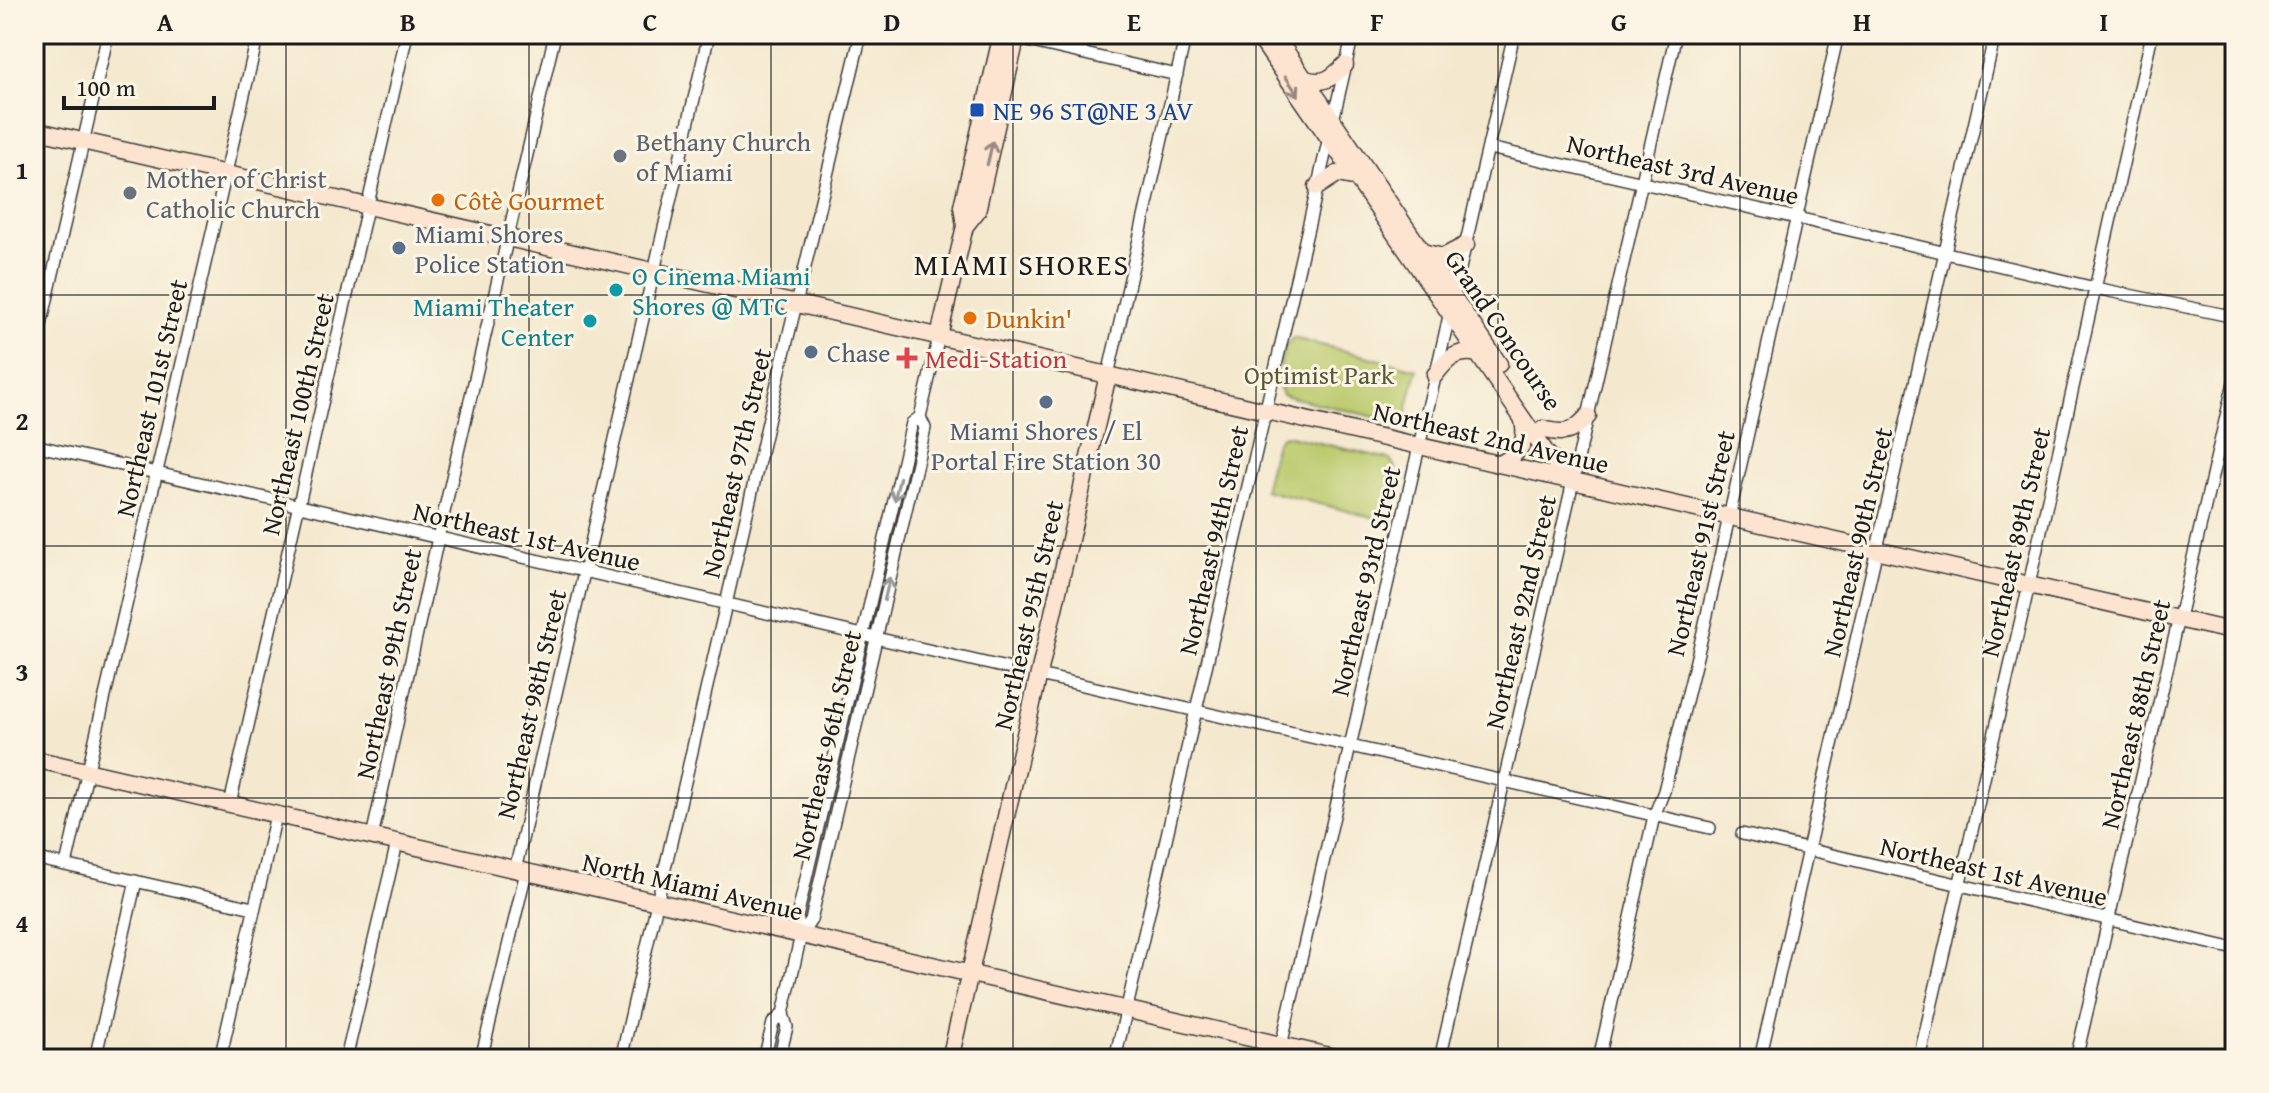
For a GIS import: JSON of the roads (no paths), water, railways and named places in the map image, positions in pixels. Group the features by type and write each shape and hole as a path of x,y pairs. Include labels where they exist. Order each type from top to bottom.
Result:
{"main road":[{"name":"Grand Concourse","path":"1257,34 1329,138 1543,429 1573,480"},
{"name":"Grand Concourse","path":"1274,34 1422,252 1478,354 1552,459 1573,480"},
{"name":"Northeast 96th Street","path":"939,336 965,226 977,211 1006,35"},
{"path":"1305,79 1329,80 1345,65"},
{"name":"Northeast 2nd Avenue","path":"34,130 2235,632"},
{"path":"1317,187 1337,174 1358,178"},
{"path":"1422,252 1443,257 1466,245"},
{"path":"1435,375 1455,354 1478,354"},
{"name":"Northeast 95th Street","path":"950,1059 1108,375"},
{"path":"1543,429 1556,433 1572,431 1588,416"},
{"path":"1500,464 1521,448 1525,436 1523,418"},
{"name":"North Miami Avenue","path":"34,759 1127,1010 1279,1052 1342,1059"}],"street":[{"path":"34,356 108,34"},
{"name":"Northeast 101st Street","path":"66,865 258,34"},
{"name":"Northeast 100th Street","path":"230,804 407,34"},
{"name":"Northeast 99th Street","path":"372,837 555,34"},
{"name":"Northeast 98th Street","path":"481,1059 583,572 709,34"},
{"name":"Northeast 97th Street","path":"621,1059 795,303 861,34"},
{"name":"Northeast 95th Street","path":"1108,375 1186,34"},
{"name":"Northeast 94th Street","path":"1115,1059 1353,34"},
{"name":"Northeast 93rd Street","path":"1279,1052 1514,34"},
{"name":"Northeast 92nd Street","path":"1440,1059 1676,34"},
{"name":"Northeast 91st Street","path":"1599,1059 1654,816 1664,791 1729,516 1838,34"},
{"name":"Northeast 90th Street","path":"1760,1059 1995,34"},
{"name":"Northeast 89th Street","path":"1919,1059 2152,34"},
{"path":"1006,35 1177,75"},
{"name":"Northeast 3rd Avenue","path":"1489,148 2095,288 2235,317"},
{"name":"Northeast 96th Street","path":"801,935 811,920 925,428 920,417 939,336"},
{"name":"Northeast 88th Street","path":"2076,1059 2235,378"},
{"name":"Northeast 96th Street","path":"801,935 797,917 912,423 920,417"},
{"name":"Northeast 1st Avenue","path":"34,445 1011,669"},
{"path":"1039,675 1710,828"},
{"path":"220,1059 276,815"},
{"name":"Northeast 1st Avenue","path":"1742,834 2235,949"},
{"path":"346,1059 397,843"},
{"path":"34,858 253,908"},
{"path":"95,1059 136,881"},
{"path":"779,1059 787,1027 783,1014 801,935"},
{"path":"764,1059 773,1023 783,1014"}],"place":[{"name":"NE 96 ST@NE 3 AV","path":"977,110"},
{"name":"Bethany Church of Miami","path":"620,156"},
{"name":"Mother of Christ Catholic Church","path":"130,193"},
{"name":"Côtè Gourmet","path":"438,200"},
{"name":"Miami Shores Police Station","path":"399,248"},
{"name":"O Cinema Miami Shores @ MTC","path":"616,290"},
{"name":"Dunkin'","path":"970,318"},
{"name":"Miami Theater Center","path":"590,321"},
{"name":"Chase","path":"811,352"},
{"name":"Medi-Station","path":"907,358"},
{"name":"Miami Shores / El Portal Fire Station 30","path":"1046,402"}],"district":[{"name":"MIAMI SHORES","path":"1022,264"}],"park label":[{"name":"Optimist Park","path":"1319,374"}]}
